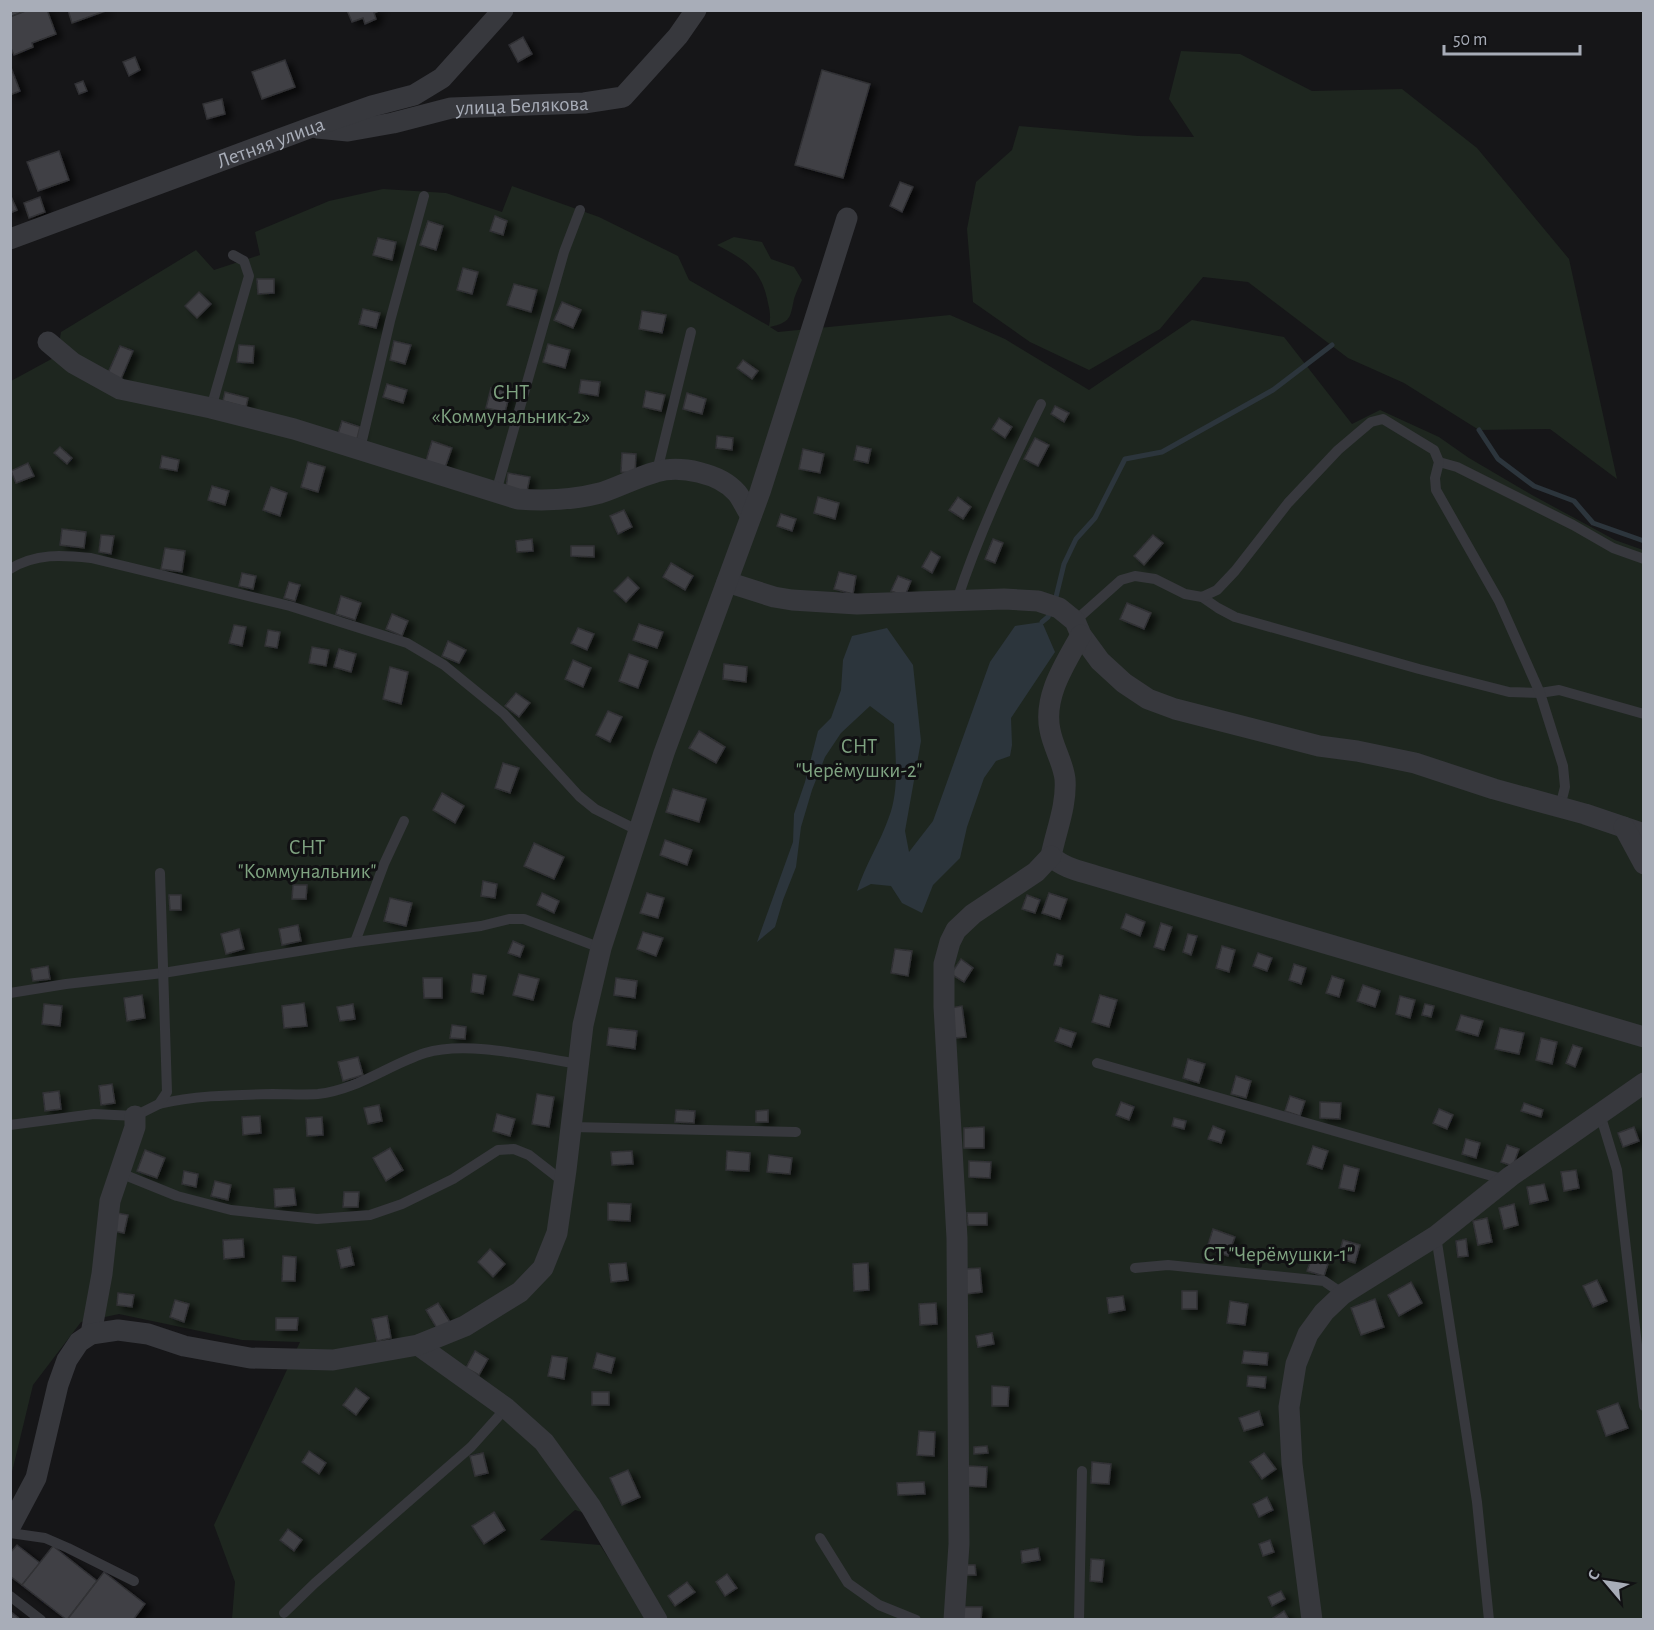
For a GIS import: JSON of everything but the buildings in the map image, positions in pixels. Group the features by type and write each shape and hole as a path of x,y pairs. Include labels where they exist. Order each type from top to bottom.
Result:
{"street":[{"name":"Летняя улица","path":"10,239 312,127 372,106 414,95 442,78 503,10"},
{"name":"улица Белякова","path":"312,127 348,131 393,123 452,108 584,103 623,97 678,36 696,10"},
{"path":"10,1527 36,1478 58,1385 67,1360 79,1342 91,1334 118,1330 148,1334 184,1346 250,1358 333,1360 418,1345 465,1326 520,1292 543,1268 557,1233 583,1025 601,948 664,753 751,516 802,365 847,218"},
{"path":"48,342 73,363 120,389 211,408 294,429 518,499 546,501 599,493 657,471 676,469 697,471 724,483 736,492 751,516"},
{"path":"727,582 774,597 792,600 857,603 1004,599 1038,601 1059,608 1078,628 1100,662 1124,683 1148,699 1175,709 1319,747 1358,751 1416,763 1634,831 1644,864"},
{"path":"954,1620 958,1544 957,1238 944,1007 944,964 956,930 973,914 1036,872 1051,856 1064,804 1065,779 1049,729 1051,696 1078,628"},
{"path":"1051,856 1067,867 1096,876 1644,1037"},
{"path":"1312,1620 1292,1464 1289,1407 1296,1364 1308,1334 1324,1312 1343,1294 1436,1236 1506,1180 1644,1083"},
{"path":"91,1334 102,1274 110,1202 135,1127 135,1116"},
{"path":"418,1345 506,1408 544,1442 591,1507 657,1620"}],"lane":[{"path":"360,449 390,321 424,196"},
{"path":"496,492 564,252 580,210"},
{"path":"211,408 249,276 244,261 233,255"},
{"path":"657,471 691,332"},
{"path":"957,600 970,561 987,524 1006,472 1041,404"},
{"path":"1202,597 1217,590 1235,571 1288,502 1338,450 1371,422 1383,419 1434,450 1439,462 1436,490 1499,601 1540,693 1563,766 1565,787 1560,807"},
{"path":"1439,462 1457,467 1613,548 1644,559"},
{"path":"10,569 41,556 63,555 91,558 290,606 407,643 444,664 504,714 595,809 639,831"},
{"path":"1078,628 1121,580 1135,576 1155,579 1185,594 1202,597 1235,617 1419,669 1509,692 1540,693 1559,690 1644,714"},
{"path":"355,942 384,864 404,821"},
{"path":"159,1104 167,1092 160,873"},
{"path":"10,993 163,973 355,942 481,926 510,919 524,919 601,948"},
{"path":"10,1125 94,1114 135,1116 159,1104 187,1098 318,1094 346,1088 423,1054 443,1049 476,1049 579,1064"},
{"path":"1097,1063 1506,1180"},
{"path":"1600,1114 1617,1170 1644,1406"},
{"path":"572,1127 796,1132"},
{"path":"120,1173 177,1196 231,1210 317,1219 370,1215 402,1204 453,1179 498,1150 514,1149 529,1155 565,1183"},
{"path":"1436,1236 1477,1502 1489,1620"},
{"path":"1135,1268 1168,1265 1324,1281 1343,1294"},
{"path":"284,1613 315,1583 471,1447 506,1408"},
{"path":"1079,1620 1082,1471"},
{"path":"10,1533 45,1538 134,1581"},
{"path":"819,1538 848,1583 879,1605 916,1620"},
{"path":"10,1596 41,1620"}],"green space":[{"path":"1181,51 1240,54 1312,91 1402,89 1477,148 1569,259 1617,479 1550,429 1479,430 1404,383 1348,358 1248,282 1203,277 1160,329 1089,370 1030,342 973,302 967,229 976,182 1012,150 1019,126 1138,136 1194,137 1169,99"},
{"path":"512,186 599,217 678,256 689,280 769,326 768,303 757,274 744,261 717,245 734,237 762,242 771,259 794,267 802,280 792,311 786,321 770,327 778,332 950,315 1005,339 1089,390 1192,320 1284,337 1352,424 1380,410 1439,437 1469,458 1532,495 1615,540 1643,550 1643,1619 232,1619 235,1582 214,1525 300,1342 242,1340 119,1314 81,1322 33,1385 11,1476 11,381 57,356 61,332 196,250 214,270 260,255 255,232 329,201 383,189 446,193 502,212","holes":["575,1510 588,1514 630,1591 600,1545 540,1540"]}],"shaded area":[{"path":"1042,622 1055,652 1011,718 1010,756 996,761 984,778 967,827 960,858 933,885 922,913 902,903 891,886 871,884 857,891 889,817 896,783 894,724 870,706 841,733 825,757 801,827 796,867 775,927 757,942 793,842 794,814 818,731 831,718 841,690 843,660 852,636 887,628 913,665 921,741 905,831 909,852 933,821 990,662 1015,626"}],"waterway":[{"path":"1055,601 1064,564 1076,539 1095,518 1125,459 1162,452 1273,390 1332,345"},
{"path":"1479,430 1498,459 1534,486 1574,501 1593,523 1644,541"},
{"path":"1042,622 1048,617 1051,609"}],"park label":[{"name":"СНТ «Коммунальник-2»","path":"511,404"},
{"name":"СНТ \"Черёмушки-2\"","path":"859,758"},
{"name":"СНТ \"Коммунальник\"","path":"307,859"},
{"name":"СТ \"Черёмушки-1\"","path":"1278,1254"}]}
